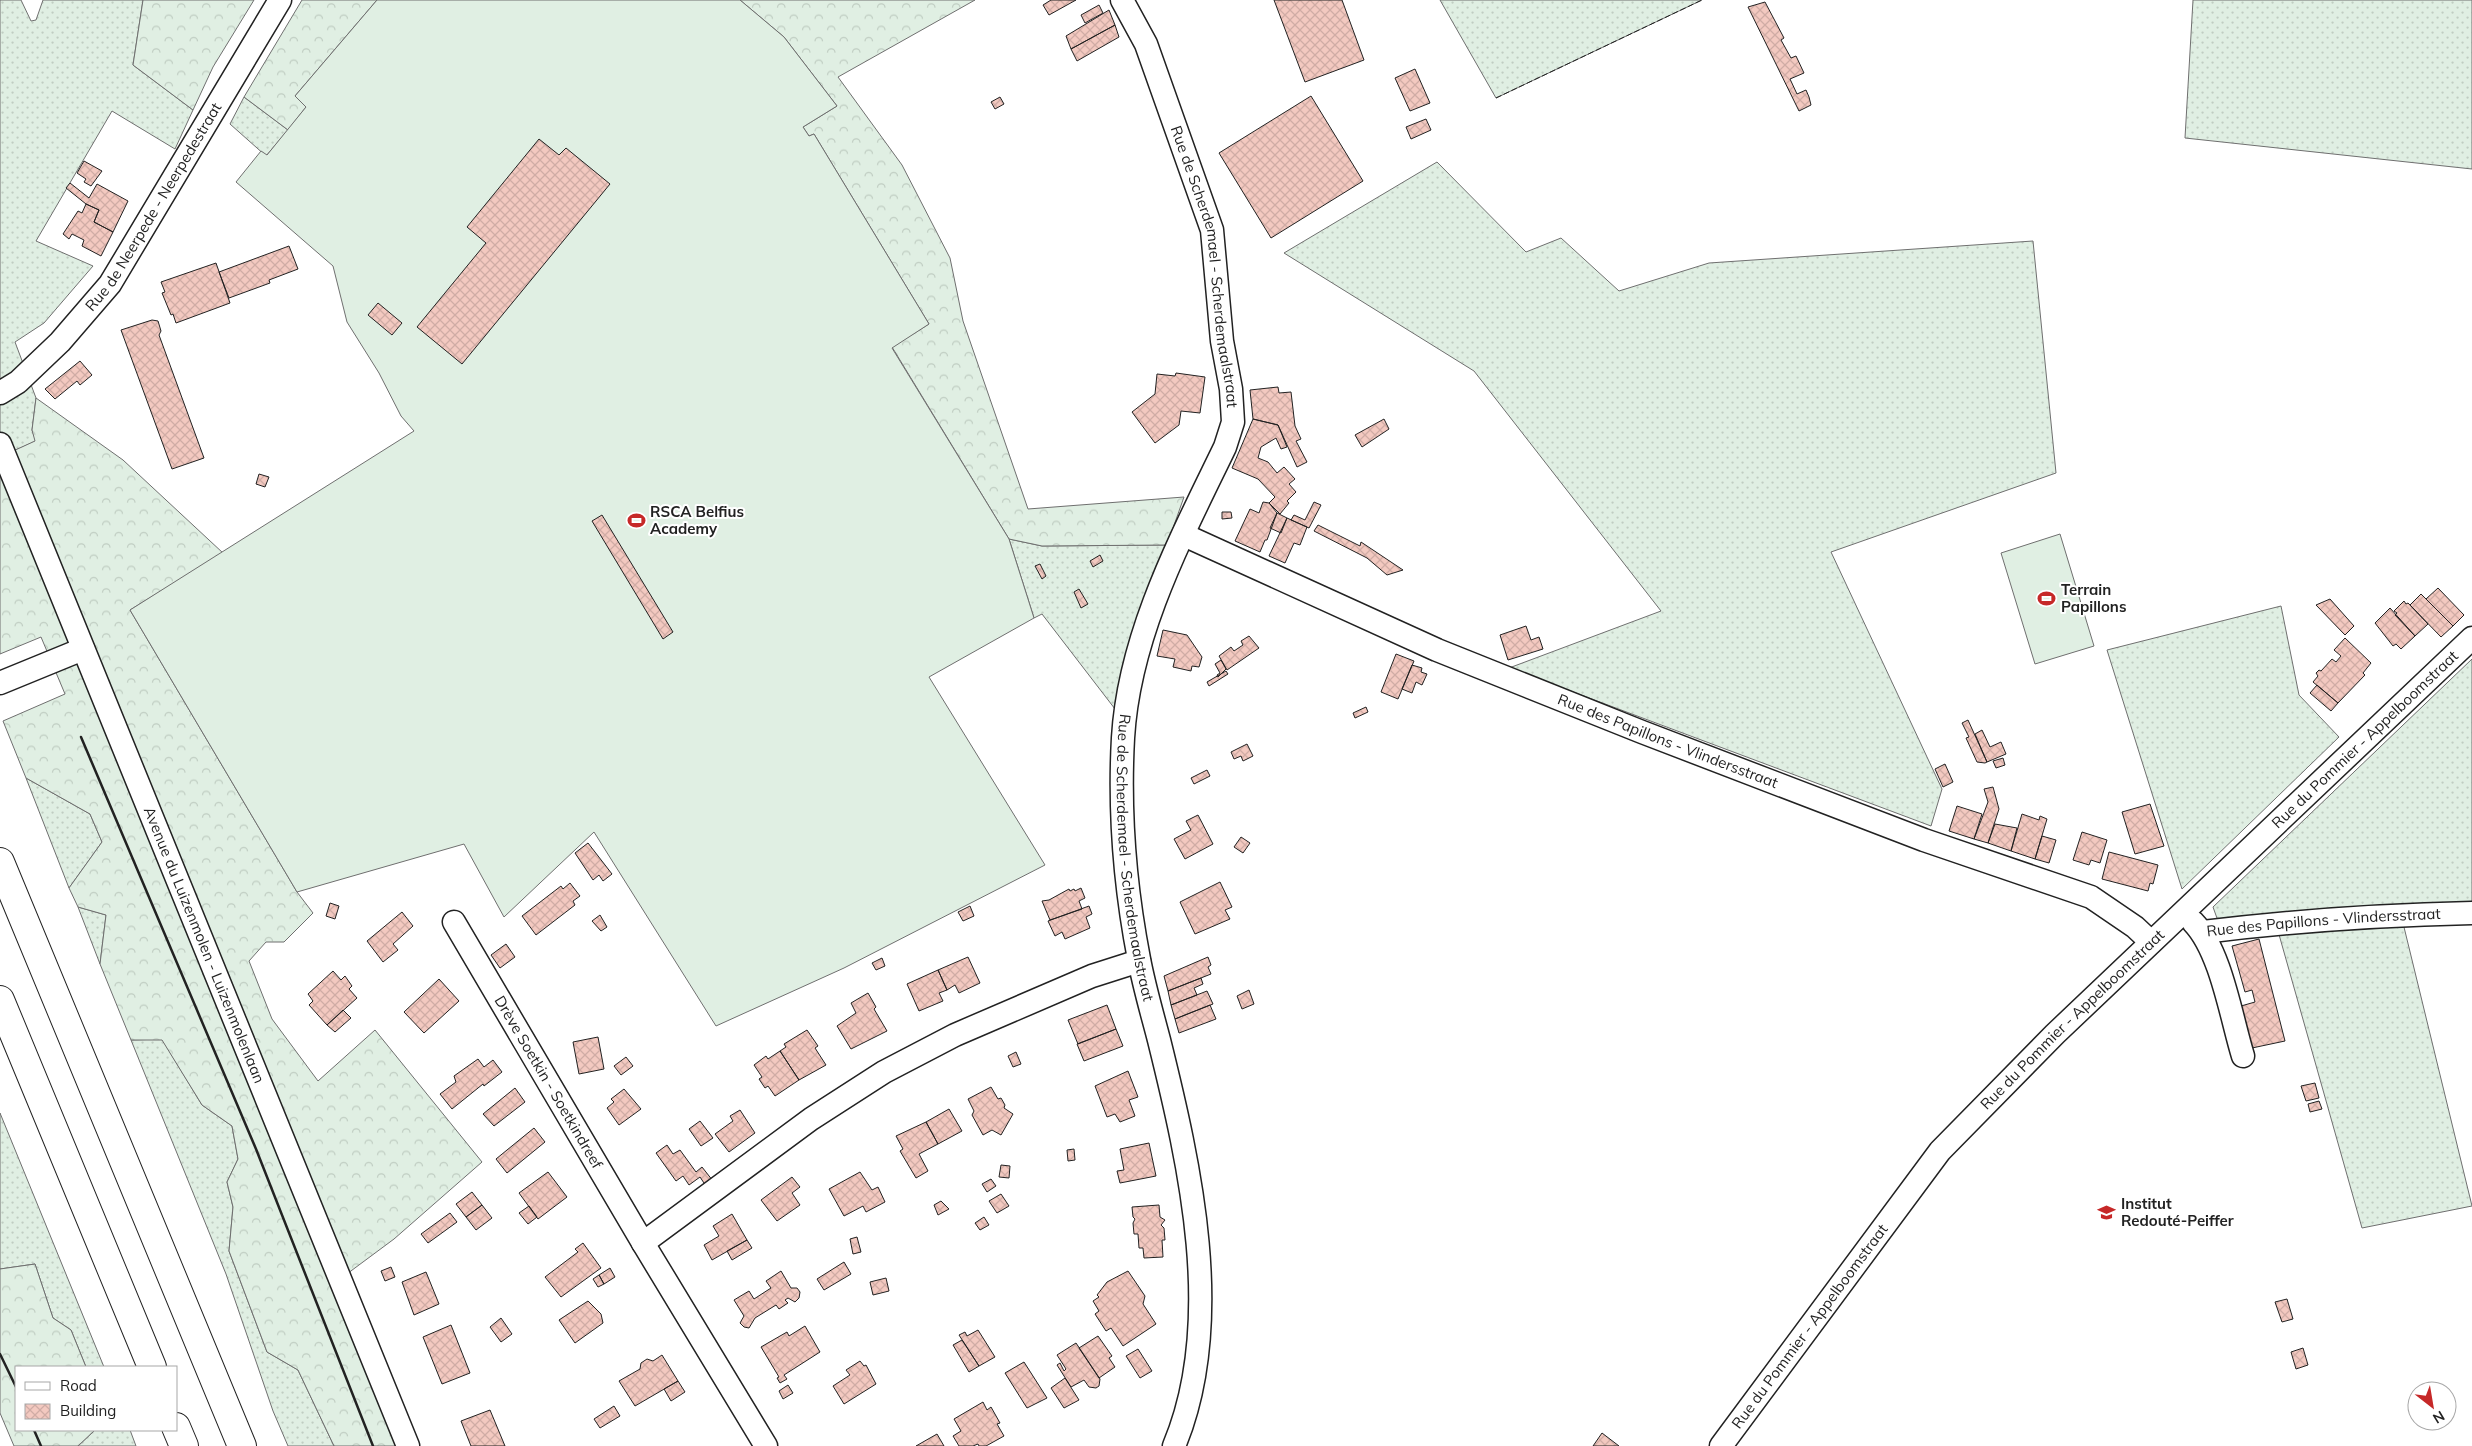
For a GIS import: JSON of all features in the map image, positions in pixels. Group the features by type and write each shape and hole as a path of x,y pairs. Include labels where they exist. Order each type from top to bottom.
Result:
{"highway":[{"path":"0,862 242,1446"},
{"path":"0,1000 152,1366"},
{"path":"178,1431 184,1446"}],"street":[{"name":"Rue de Neerpede - Neerpedestraat","path":"0,393 18,382 60,342 110,284 280,0"},
{"name":"Rue de Scherdemael - Scherdemaalstraat","path":"1122,0 1146,44 1212,230 1222,341 1231,389 1233,422 1225,447 1151,610 1137,655 1123,736 1122,799 1126,876 1139,960 1189,1171 1198,1250 1200,1316 1193,1376 1183,1424 1174,1446"},
{"name":"Avenue du Luizenmolen - Luizenmolenlaan","path":"0,444 408,1446"},
{"name":"Rue des Papillons - Vlindersstraat","path":"1184,535 1436,650 1642,732 1924,840 2090,896 2135,927 2151,942"},
{"name":"Rue du Pommier - Appelboomstraat","path":"1721,1446 1940,1151 2004,1084 2151,942 2472,638"},
{"path":"0,683 83,649"},
{"name":"Rue des Papillons - Vlindersstraat","path":"2184,912 2202,932 2306,920 2472,913"},
{"name":"Drève Soetkin - Soetkindreef","path":"454,922 643,1243 766,1446"},
{"path":"2202,932 2214,956 2243,1056"},
{"path":"643,1243 811,1119 884,1072 947,1039 1092,976 1139,960"}],"green space":[{"path":"0,0 21,0 31,21 36,20 43,0 143,0 133,65 193,110 175,149 112,111 36,241 93,266 44,323 15,342 36,398 32,430 36,441 0,457"},
{"path":"143,0 254,0 213,67 193,110 133,65"},
{"path":"302,0 377,0 295,96 306,107 288,130 244,97"},
{"name":"RSCA Belfius Academy","path":"377,0 740,0 784,37 837,106 803,127 809,136 814,134 929,324 892,348 1009,539 1034,618 929,677 1045,865 844,968 716,1026 594,832 504,917 464,844 297,892 130,610 414,431 401,416 379,373 347,322 333,266 236,182 261,151 267,155 306,107 295,96"},
{"path":"740,0 975,0 838,77 902,165 950,258 963,321 1028,509 1184,497 1167,545 1042,546 1009,539 892,347 929,324 814,134 809,136 803,127 837,106 784,37"},
{"path":"1440,0 1702,0 1496,98"},
{"path":"2193,0 2472,0 2472,169 2185,138"},
{"path":"244,97 288,130 266,156 230,124"},
{"path":"1437,162 1526,252 1561,238 1619,291 1709,263 2033,241 2056,473 1831,552 1942,789 1931,826 1509,668 1661,611 1474,371 1284,253"},
{"path":"36,398 123,460 223,553 130,610 297,892 313,913 284,942 266,942 249,961 272,1019 318,1081 375,1030 482,1162 394,1239 332,1285 400,1446 334,1446 298,1370 267,1352 229,1251 233,1207 227,1182 238,1159 232,1126 202,1105 162,1040 131,1040 100,964 106,915 78,907 69,888 102,842 90,814 26,778 3,721 65,694 41,637 0,654 0,457 35,441 32,430"},
{"name":"Terrain Papillons","path":"2060,534 2094,646 2035,664 2001,553"},
{"path":"1009,539 1042,546 1167,545 1115,709 1042,614 1034,618"},
{"path":"2281,606 2299,695 2339,737 2182,889 2107,650"},
{"path":"2472,659 2472,907 2218,921 2213,907"},
{"path":"26,778 90,814 102,842 69,888"},
{"path":"78,907 106,915 100,964"},
{"path":"2403,923 2472,1206 2362,1228 2278,931"},
{"path":"162,1039 202,1105 232,1126 238,1159 227,1182 233,1207 229,1251 267,1352 298,1370 334,1446 288,1446 273,1411 226,1274 131,1040"},
{"path":"0,1113 104,1366 86,1366 71,1330 53,1318 35,1264 0,1269"},
{"path":"35,1264 53,1318 71,1330 86,1366 15,1366 15,1431 94,1431 78,1446 14,1446 0,1413 0,1269"},
{"path":"94,1431 130,1431 136,1446 78,1446"}],"building":[{"path":"1051,0 1076,0 1049,15 1043,5"},
{"path":"1274,0 1342,0 1364,60 1305,82"},
{"path":"1765,2 1784,38 1781,40 1791,58 1796,56 1804,73 1790,79 1797,94 1806,90 1809,97 1811,105 1799,111 1748,7"},
{"path":"1099,5 1103,13 1085,23 1081,15"},
{"path":"1109,10 1115,25 1071,49 1066,36"},
{"path":"1115,25 1119,37 1077,61 1071,49"},
{"path":"1415,69 1430,103 1410,111 1395,78"},
{"path":"1311,96 1363,181 1271,238 1219,153"},
{"path":"1000,97 1004,104 995,109 991,102"},
{"path":"1426,119 1431,130 1411,139 1406,127"},
{"path":"539,139 559,155 566,148 610,184 462,364 417,327 486,243 467,227"},
{"path":"84,161 102,171 91,186 84,182 86,179 77,173"},
{"path":"70,183 89,198 97,184 128,201 113,232 94,222 99,210 86,204 66,188"},
{"path":"86,204 99,210 94,222 113,232 101,256 82,246 84,240 72,234 69,239 63,234 78,211 82,213"},
{"path":"289,246 298,269 269,280 270,283 229,298 219,272"},
{"path":"216,263 230,303 176,323 162,293 165,292 161,282"},
{"path":"378,303 402,323 392,335 368,315"},
{"path":"152,320 158,321 161,331 159,335 204,458 172,469 121,330"},
{"path":"80,361 92,375 80,385 77,381 55,399 45,389"},
{"path":"1176,373 1205,377 1200,413 1181,411 1179,425 1155,443 1132,412 1155,394 1157,374 1175,376"},
{"path":"1278,387 1279,393 1291,392 1295,426 1301,439 1296,441 1307,462 1297,467 1278,425 1253,419 1250,390"},
{"path":"1253,419 1278,425 1287,447 1281,449 1276,438 1261,447 1258,458 1268,462 1277,473 1284,467 1295,479 1289,484 1296,492 1287,501 1289,503 1280,514 1269,503 1275,497 1258,479 1232,468"},
{"path":"1384,419 1389,429 1362,447 1355,435"},
{"path":"259,474 269,477 265,487 256,484"},
{"path":"1263,502 1269,503 1277,513 1267,540 1265,540 1260,552 1235,541 1250,509 1259,513"},
{"path":"1314,502 1321,505 1309,528 1291,520 1294,515 1305,520"},
{"path":"1222,512 1231,512 1232,518 1222,519"},
{"path":"1277,513 1287,518 1281,533 1270,528"},
{"path":"602,515 673,632 663,639 592,521"},
{"path":"1287,518 1307,527 1300,545 1294,543 1285,563 1269,556"},
{"path":"1318,525 1360,546 1361,542 1403,570 1387,575 1367,558 1314,531"},
{"path":"1100,555 1103,561 1093,567 1090,561"},
{"path":"1040,564 1046,576 1042,579 1035,566"},
{"path":"2438,588 2464,615 2453,626 2426,599"},
{"path":"1079,589 1088,604 1081,608 1074,592"},
{"path":"2421,594 2453,626 2441,637 2410,605"},
{"path":"2330,599 2354,626 2345,635 2316,605"},
{"path":"2404,601 2428,624 2415,636 2395,615 2397,613 2394,611"},
{"path":"2390,608 2415,636 2401,649 2396,644 2393,646 2375,623"},
{"path":"1526,626 1531,640 1539,637 1543,649 1508,660 1500,635"},
{"path":"1163,630 1187,635 1202,657 1199,667 1192,666 1191,671 1173,667 1175,659 1157,656"},
{"path":"1249,636 1259,648 1227,670 1219,656 1231,647 1234,651 1243,645 1241,641"},
{"path":"2345,638 2371,663 2363,673 2365,675 2338,703 2313,682 2318,676 2316,673 2319,670 2321,671 2332,659 2336,662 2341,656 2334,650"},
{"path":"1396,654 1414,661 1398,699 1381,692"},
{"path":"1221,660 1226,669 1218,677 1217,675 1220,673 1215,664"},
{"path":"1412,665 1422,668 1421,672 1427,674 1422,685 1416,682 1412,693 1402,689"},
{"path":"1226,671 1228,674 1209,686 1207,682"},
{"path":"2317,685 2338,703 2331,711 2310,693"},
{"path":"1366,707 1368,712 1355,718 1353,713"},
{"path":"1968,720 1987,762 1985,763 1977,762 1966,738 1969,737 1962,723"},
{"path":"1982,730 1990,747 2001,742 2006,754 1987,762 1975,734"},
{"path":"1247,744 1253,756 1243,761 1241,756 1234,759 1231,752"},
{"path":"2003,758 2005,765 1996,768 1993,761"},
{"path":"1945,764 1953,782 1943,787 1935,769"},
{"path":"1207,770 1210,776 1194,784 1191,778"},
{"path":"1993,787 1999,809 1988,843 1974,839 1988,802 1984,789"},
{"path":"2150,804 2164,846 2135,854 2122,812"},
{"path":"1957,806 1982,814 1974,839 1949,831"},
{"path":"2022,814 2039,820 2040,816 2047,819 2035,859 2011,851"},
{"path":"1198,815 1213,844 1185,859 1174,839 1191,830 1186,821"},
{"path":"1995,824 2017,828 2011,851 1988,843"},
{"path":"2082,832 2107,840 2100,863 2091,860 2089,865 2073,860"},
{"path":"2042,836 2056,840 2049,863 2035,859"},
{"path":"1241,837 1250,843 1243,853 1234,847"},
{"path":"588,843 612,874 603,881 599,875 593,880 575,853"},
{"path":"2109,852 2158,865 2153,884 2150,883 2148,891 2102,879"},
{"path":"1220,882 1232,907 1225,910 1230,919 1195,934 1180,902"},
{"path":"570,883 580,896 573,901 575,905 536,935 522,916 561,886 563,889"},
{"path":"1081,888 1085,898 1079,901 1082,909 1050,920 1042,901 1049,900 1069,889 1070,891 1074,889 1075,891"},
{"path":"330,903 339,906 335,919 326,916"},
{"path":"970,906 974,916 963,921 958,912"},
{"path":"1089,906 1092,914 1086,917 1090,928 1065,939 1062,932 1055,936 1048,921"},
{"path":"402,912 413,926 393,944 398,950 383,962 367,941"},
{"path":"600,915 607,927 601,931 592,921"},
{"path":"2259,939 2285,1041 2252,1048 2241,1006 2255,1002 2252,990 2245,992 2232,946"},
{"path":"506,944 515,957 500,968 491,955"},
{"path":"968,957 980,983 959,993 955,985 947,990 938,970"},
{"path":"1208,957 1211,965 1208,967 1211,974 1168,991 1164,976"},
{"path":"882,958 885,966 876,970 872,963"},
{"path":"938,970 947,990 939,993 943,1001 919,1011 907,984"},
{"path":"333,971 341,980 345,976 352,986 349,989 357,998 327,1025 309,1005 313,1001 308,994"},
{"path":"1201,978 1203,984 1194,988 1197,995 1171,1005 1168,991"},
{"path":"439,979 459,1001 424,1033 404,1012"},
{"path":"1249,990 1254,1004 1242,1009 1237,996"},
{"path":"1207,991 1213,1004 1175,1019 1171,1005"},
{"path":"868,993 876,1007 874,1009 887,1031 851,1049 837,1026 856,1013 851,1003"},
{"path":"1107,1005 1116,1029 1078,1044 1068,1020"},
{"path":"1210,1005 1216,1019 1179,1033 1175,1019"},
{"path":"343,1010 351,1018 335,1032 327,1025"},
{"path":"1116,1029 1123,1046 1084,1061 1077,1044"},
{"path":"807,1030 818,1046 815,1048 826,1065 799,1080 780,1051 786,1047 784,1044"},
{"path":"598,1037 604,1069 579,1074 573,1042"},
{"path":"780,1051 799,1080 775,1096 768,1086 765,1088 759,1079 762,1077 754,1065 766,1056 768,1059"},
{"path":"1016,1052 1021,1064 1013,1067 1008,1056"},
{"path":"626,1057 633,1066 621,1075 614,1066"},
{"path":"478,1059 484,1067 493,1060 502,1072 484,1086 483,1084 452,1109 440,1094 456,1082 454,1076"},
{"path":"1128,1071 1138,1097 1129,1100 1135,1116 1120,1122 1115,1114 1107,1117 1095,1086"},
{"path":"2315,1083 2319,1098 2306,1101 2301,1086"},
{"path":"991,1087 998,1099 1001,1098 1005,1105 1004,1108 1013,1114 1001,1135 992,1130 983,1135 972,1115 974,1111 968,1099"},
{"path":"515,1088 525,1102 494,1126 483,1114"},
{"path":"624,1089 641,1109 619,1125 607,1108 614,1102 611,1099"},
{"path":"2319,1101 2322,1109 2310,1112 2308,1104"},
{"path":"949,1109 962,1131 938,1144 926,1122"},
{"path":"740,1110 755,1133 729,1152 715,1134 733,1121 730,1116"},
{"path":"700,1121 713,1138 701,1146 689,1129"},
{"path":"926,1122 938,1144 919,1154 928,1171 916,1178 900,1151 903,1149 896,1136"},
{"path":"534,1128 545,1142 507,1173 496,1159"},
{"path":"1149,1143 1156,1176 1120,1183 1117,1171 1124,1170 1120,1149"},
{"path":"667,1145 673,1154 680,1150 696,1172 702,1167 713,1181 706,1186 700,1177 689,1185 683,1176 676,1181 656,1153"},
{"path":"1074,1149 1075,1160 1068,1161 1067,1150"},
{"path":"1001,1165 1010,1166 1009,1178 999,1177"},
{"path":"548,1172 567,1197 538,1219 519,1193"},
{"path":"860,1172 872,1190 878,1187 885,1202 866,1212 863,1206 844,1216 829,1189"},
{"path":"792,1177 800,1187 792,1193 800,1205 777,1221 761,1200"},
{"path":"991,1179 996,1186 987,1192 982,1184"},
{"path":"472,1192 482,1205 466,1217 456,1204"},
{"path":"1001,1194 1009,1206 997,1213 989,1201"},
{"path":"941,1201 949,1209 938,1215 934,1205"},
{"path":"482,1205 492,1218 476,1230 466,1217"},
{"path":"1159,1205 1160,1217 1165,1220 1161,1225 1164,1228 1165,1240 1162,1240 1163,1257 1144,1258 1143,1248 1139,1248 1138,1234 1134,1234 1133,1223 1135,1219 1132,1207"},
{"path":"529,1206 537,1217 528,1224 519,1213"},
{"path":"450,1213 457,1222 428,1243 421,1234"},
{"path":"732,1214 747,1240 712,1260 704,1245 719,1236 713,1226"},
{"path":"984,1217 989,1225 980,1230 975,1223"},
{"path":"857,1237 861,1252 853,1254 850,1239"},
{"path":"747,1240 752,1248 732,1260 727,1251"},
{"path":"583,1243 601,1268 561,1297 545,1277 578,1252 575,1249"},
{"path":"844,1262 851,1274 824,1290 817,1279"},
{"path":"391,1267 395,1277 385,1281 381,1271"},
{"path":"610,1268 615,1277 604,1284 599,1275"},
{"path":"781,1271 791,1288 797,1288 800,1292 799,1298 795,1302 788,1298 785,1300 788,1303 779,1309 776,1305 755,1318 749,1328 744,1327 740,1323 744,1316 734,1300 749,1291 754,1299 771,1288 766,1281"},
{"path":"1128,1271 1145,1296 1143,1304 1156,1324 1123,1346 1111,1328 1106,1331 1095,1314 1099,1311 1093,1301 1099,1297 1097,1295 1107,1282"},
{"path":"426,1272 439,1304 414,1315 402,1282"},
{"path":"599,1275 604,1284 598,1287 593,1279"},
{"path":"886,1278 889,1291 873,1295 870,1282"},
{"path":"2287,1299 2293,1319 2282,1322 2275,1302"},
{"path":"588,1301 601,1314 603,1323 575,1343 559,1320"},
{"path":"501,1318 512,1334 501,1342 490,1327"},
{"path":"451,1325 470,1373 442,1384 423,1337"},
{"path":"805,1326 820,1352 784,1375 787,1379 780,1383 777,1378 779,1377 761,1347 787,1332 789,1336"},
{"path":"978,1330 995,1357 979,1366 959,1335 965,1332 967,1336"},
{"path":"1098,1336 1112,1356 1109,1358 1115,1367 1099,1378 1079,1348"},
{"path":"962,1340 979,1366 969,1372 953,1345"},
{"path":"1076,1343 1100,1379 1099,1386 1096,1388 1089,1387 1084,1380 1071,1387 1057,1365 1060,1363 1064,1371 1066,1369 1057,1355"},
{"path":"2303,1348 2308,1365 2296,1369 2291,1352"},
{"path":"1138,1349 1152,1371 1140,1378 1126,1356"},
{"path":"662,1355 678,1381 635,1406 619,1381 640,1369 641,1363 647,1359 653,1361"},
{"path":"860,1361 864,1366 866,1365 876,1384 844,1404 833,1386 850,1375 846,1370"},
{"path":"1024,1362 1047,1398 1027,1408 1005,1373"},
{"path":"1065,1378 1079,1400 1064,1408 1051,1388"},
{"path":"678,1381 685,1392 671,1401 664,1389"},
{"path":"788,1385 793,1393 783,1399 779,1391"},
{"path":"983,1402 987,1410 991,1407 1000,1423 997,1424 1004,1436 986,1446 979,1446 978,1444 959,1446 953,1436 961,1431 954,1419"},
{"path":"614,1406 620,1416 600,1428 594,1419"},
{"path":"490,1410 505,1446 471,1446 461,1421"},
{"path":"1602,1433 1619,1446 1593,1446"},
{"path":"937,1434 944,1446 916,1446"}],"fence":[{"path":"1496,98 1702,0"}],"wall":[{"path":"81,737 256,1149 373,1446"},
{"path":"0,1354 15,1385"},
{"path":"34,1431 41,1446"}],"place":[{"name":"RSCA Belfius Academy","path":"636,521"},
{"name":"Terrain Papillons","path":"2047,599"},
{"name":"Institut Redouté-Peiffer","path":"2107,1213"}]}
